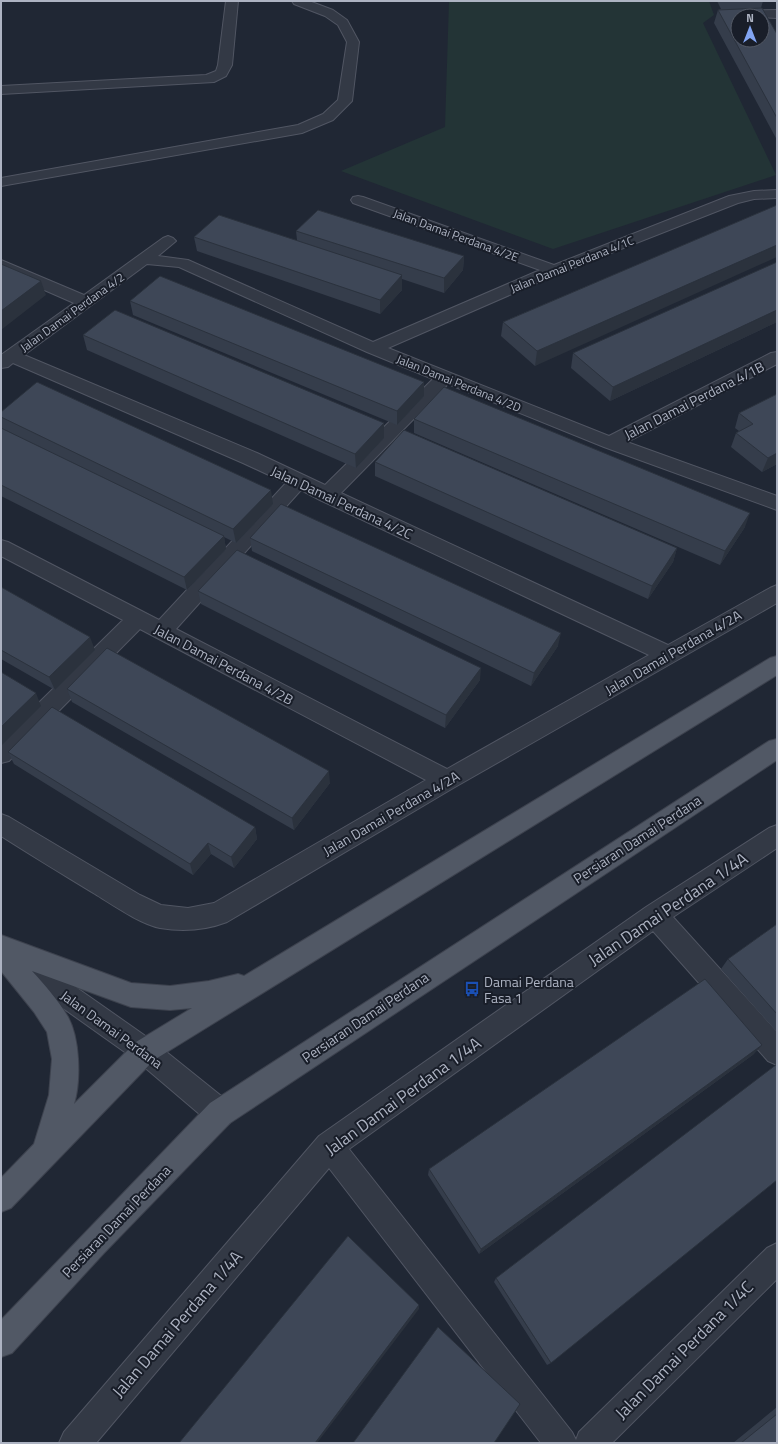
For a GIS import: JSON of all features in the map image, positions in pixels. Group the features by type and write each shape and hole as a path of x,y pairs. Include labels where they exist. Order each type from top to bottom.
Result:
{"main road":[{"path":"1,1198 145,1051 777,664"},
{"name":"Persiaran Damai Perdana","path":"1,1342 94,1243 220,1113 457,956 777,748"},
{"path":"1,948 131,995 170,998 209,993 260,980"},
{"path":"1,952 43,1003 59,1028 64,1059 63,1095 46,1151"}],"street":[{"path":"1,90 209,79 221,73 225,65 232,1"},
{"path":"1,182 302,129 328,117 345,101 353,42 343,23 329,13 298,1"},
{"path":"728,15 777,14"},
{"name":"Jalan Damai Perdana 4/1C","path":"373,348 554,270 734,199 754,194 776,194"},
{"name":"Jalan Damai Perdana 4/2E","path":"358,200 554,270"},
{"name":"Jalan Damai Perdana 4/2","path":"6,360 168,241"},
{"name":"Jalan Damai Perdana 4/2D","path":"144,259 182,263 373,348 610,443 777,503"},
{"path":"1,265 86,302"},
{"name":"Jalan Damai Perdana 4/1B","path":"610,443 777,357"},
{"name":"Jalan Damai Perdana 4/2C","path":"6,360 250,458 669,655"},
{"path":"327,495 445,377"},
{"path":"161,631 298,481"},
{"name":"Jalan Damai Perdana 4/2B","path":"1,547 447,780"},
{"name":"Jalan Damai Perdana 4/2A","path":"1,824 131,902 159,916 188,919 218,914 447,780 777,593"},
{"path":"1,754 138,618"},
{"name":"Jalan Damai Perdana 1/4A","path":"75,1443 329,1146 655,915 777,835"},
{"path":"655,915 777,1052"},
{"name":"Jalan Damai Perdana","path":"1,948 145,1051 220,1113"},
{"path":"329,1146 561,1443"},
{"name":"Jalan Damai Perdana 1/4C","path":"590,1443 777,1258"}],"shaded area":[{"path":"449,1 709,1 714,15 703,23 776,175 553,249 341,171 445,127"}],"building":[{"path":"730,9 730,32 718,10"},
{"path":"770,22 777,34 777,118 739,48 770,48"},
{"path":"777,205 777,245 537,351 503,322"},
{"path":"318,210 464,256 444,278 296,231"},
{"path":"219,215 402,275 380,300 194,237"},
{"path":"777,262 777,310 613,387 573,353"},
{"path":"1,264 41,281 1,311"},
{"path":"160,276 424,382 397,411 130,301"},
{"path":"115,310 384,423 355,454 83,335"},
{"path":"37,382 271,490 233,529 1,417 1,412"},
{"path":"444,387 750,513 725,551 414,419"},
{"path":"777,394 777,453 768,458 736,433 753,424 739,413"},
{"path":"1,428 224,536 184,577 1,485"},
{"path":"404,430 677,548 652,586 375,462"},
{"path":"281,504 561,633 534,673 250,538"},
{"path":"237,550 481,668 446,715 198,591"},
{"path":"1,587 90,637 49,677 1,650"},
{"path":"107,648 329,771 292,818 67,689"},
{"path":"1,672 36,693 1,727"},
{"path":"52,707 255,827 231,857 208,843 190,864 8,752"},
{"path":"777,924 777,1014 728,959"},
{"path":"705,979 762,1045 481,1249 429,1169"},
{"path":"777,1064 777,1180 551,1363 496,1278"},
{"path":"348,1236 419,1305 315,1443 179,1443"},
{"path":"438,1327 520,1404 494,1443 353,1443"},
{"path":"777,1414 777,1443 741,1443"}],"place":[{"name":"Damai Perdana Fasa 1","path":"472,989"}]}
